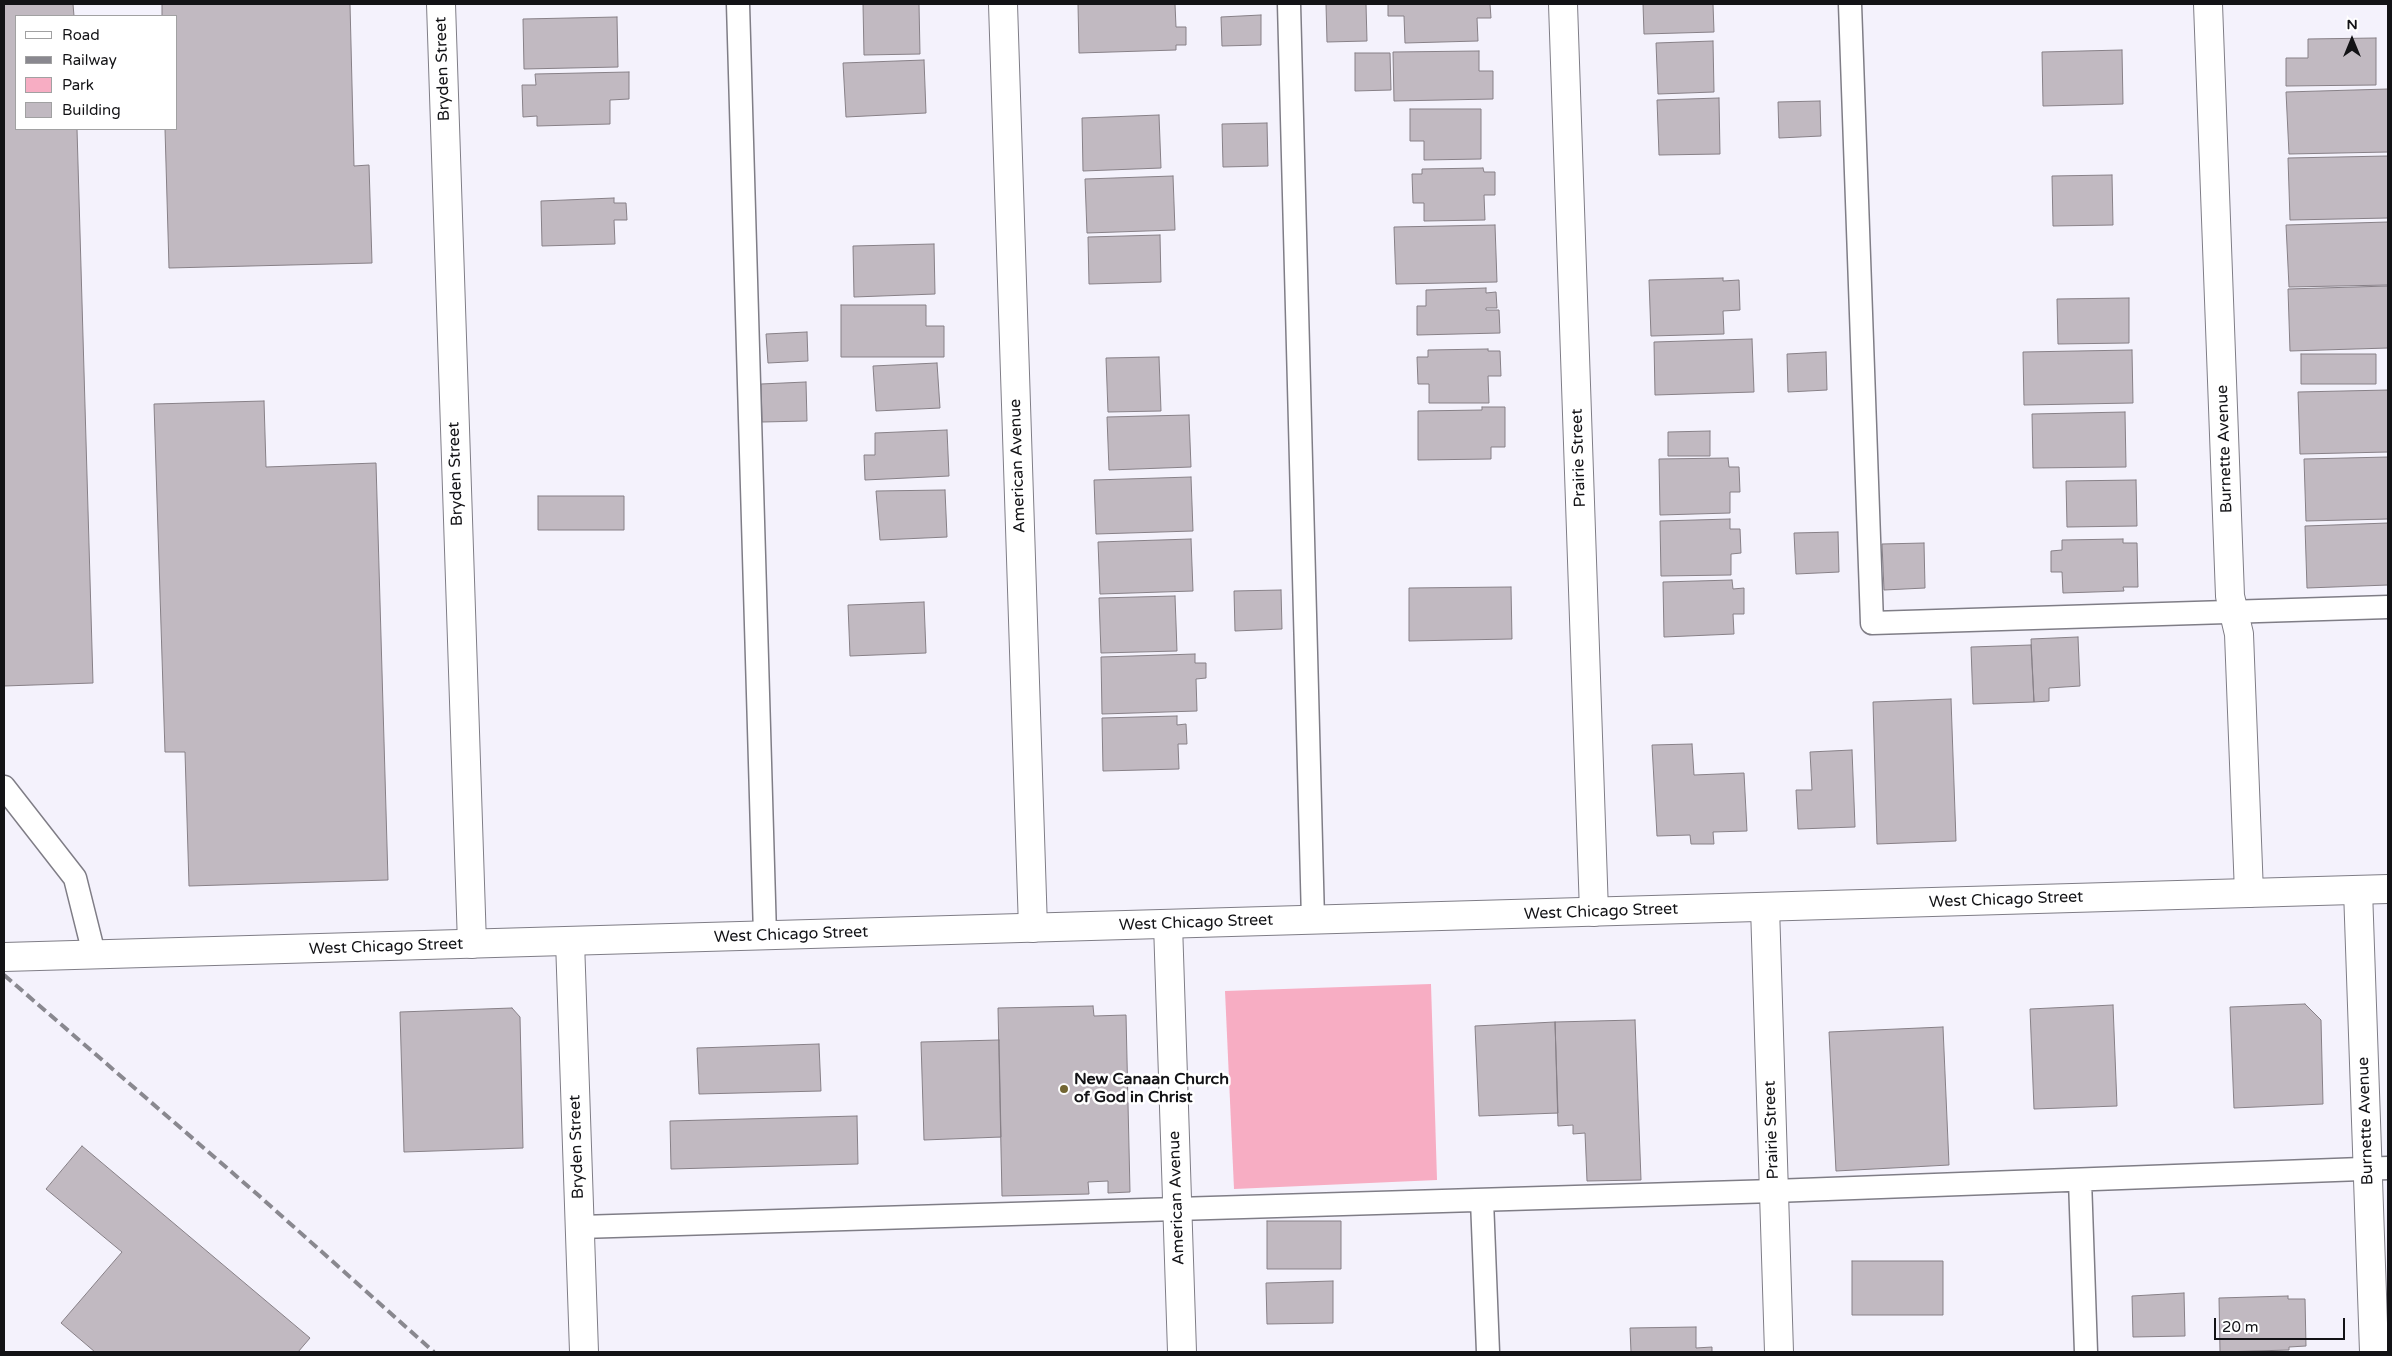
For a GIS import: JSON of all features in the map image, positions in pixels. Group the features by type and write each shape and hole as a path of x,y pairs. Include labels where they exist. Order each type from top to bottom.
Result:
{"street":[{"name":"Bryden Street","path":"441,4 472,944"},
{"name":"American Avenue","path":"1003,4 1033,928"},
{"name":"Prairie Street","path":"1563,4 1594,912"},
{"name":"Burnette Avenue","path":"2208,4 2230,596 2240,634 2249,893"},
{"name":"West Chicago Street","path":"4,957 2388,889"},
{"name":"Burnette Avenue","path":"2358,890 2378,1169 2374,1352"},
{"name":"Prairie Street","path":"1765,907 1779,1352"},
{"name":"American Avenue","path":"1168,924 1182,1352"},
{"name":"Bryden Street","path":"570,941 584,1352"}],"lane":[{"path":"738,4 765,936"},
{"path":"1288,4 1313,920"},
{"path":"1850,4 1872,623 2388,607"},
{"path":"4,787 75,878 94,954"},
{"path":"580,1227 1482,1200 1774,1199 2080,1180 2378,1169"},
{"path":"2080,1180 2086,1352"},
{"path":"1482,1200 1488,1352"}],"green space":[{"path":"1431,984 1437,1180 1234,1189 1225,991"}],"building":[{"path":"4,4 73,4 74,15 15,15 15,130 77,130 93,683 4,686"},
{"path":"162,4 350,4 354,166 369,165 372,263 169,268 165,130 178,130 178,15 162,15"},
{"path":"863,4 919,4 920,54 864,55"},
{"path":"1078,4 1175,4 1176,27 1186,27 1186,45 1176,45 1176,50 1079,53"},
{"path":"1326,4 1366,4 1367,41 1327,42"},
{"path":"1388,4 1490,4 1491,18 1477,18 1478,41 1405,43 1404,16 1388,16"},
{"path":"1643,4 1713,4 1714,32 1644,34"},
{"path":"1261,15 1261,45 1222,46 1221,17"},
{"path":"617,17 618,67 524,69 523,19"},
{"path":"2376,38 2376,85 2286,86 2286,58 2308,58 2308,39"},
{"path":"1713,41 1714,92 1658,94 1656,43"},
{"path":"2122,50 2123,104 2043,106 2042,52"},
{"path":"1479,51 1479,71 1493,71 1493,99 1394,101 1393,52"},
{"path":"1355,53 1390,53 1391,90 1355,91"},
{"path":"924,60 926,113 846,117 843,63"},
{"path":"629,72 629,99 610,100 610,124 537,126 537,116 523,117 522,85 536,85 535,74"},
{"path":"2388,89 2388,152 2289,154 2286,92"},
{"path":"1719,98 1720,154 1659,155 1657,100"},
{"path":"1820,101 1821,136 1779,138 1778,102"},
{"path":"1410,109 1481,109 1481,159 1424,160 1424,141 1410,141"},
{"path":"1159,115 1161,168 1083,171 1082,118"},
{"path":"1267,123 1268,166 1223,167 1222,124"},
{"path":"2388,156 2388,218 2290,220 2288,158"},
{"path":"1483,168 1484,172 1495,172 1495,195 1484,195 1485,220 1424,221 1424,203 1413,203 1412,174 1422,174 1422,169"},
{"path":"2112,175 2113,225 2053,226 2052,176"},
{"path":"1173,176 1175,230 1087,233 1085,179"},
{"path":"614,198 614,203 626,203 627,220 614,220 615,244 542,246 541,201"},
{"path":"2388,222 2388,285 2289,287 2286,225"},
{"path":"1495,225 1497,282 1396,284 1394,227"},
{"path":"1160,235 1161,282 1089,284 1088,237"},
{"path":"934,244 935,294 854,297 853,246"},
{"path":"1723,278 1723,281 1739,280 1740,310 1723,311 1724,334 1651,336 1649,280"},
{"path":"2388,286 2388,348 2290,351 2288,289"},
{"path":"1486,288 1486,293 1496,292 1497,308 1486,308 1486,310 1499,310 1500,333 1417,335 1417,306 1426,306 1426,290"},
{"path":"2129,298 2129,343 2058,344 2057,299"},
{"path":"841,305 926,305 926,326 944,326 944,357 841,357"},
{"path":"807,332 808,361 768,363 766,334"},
{"path":"1752,339 1754,392 1655,395 1654,342"},
{"path":"1488,349 1488,351 1500,351 1501,376 1488,376 1489,403 1429,403 1429,384 1418,384 1417,357 1428,357 1428,350"},
{"path":"2132,350 2133,403 2024,405 2023,352"},
{"path":"1826,352 1827,390 1788,392 1787,354"},
{"path":"2301,354 2376,354 2376,384 2301,384"},
{"path":"1159,357 1161,411 1108,412 1106,358"},
{"path":"937,363 940,408 876,411 873,366"},
{"path":"806,382 807,421 762,422 761,384"},
{"path":"2388,390 2388,452 2300,454 2298,392"},
{"path":"264,401 266,467 376,463 388,880 189,886 185,752 165,752 154,404"},
{"path":"1482,407 1505,407 1505,447 1491,447 1491,459 1418,460 1418,411 1482,410"},
{"path":"2125,412 2126,467 2033,468 2032,414"},
{"path":"1189,415 1191,467 1109,470 1107,417"},
{"path":"947,430 949,476 865,480 864,455 875,455 875,433"},
{"path":"1710,431 1710,456 1668,456 1668,432"},
{"path":"2388,457 2388,519 2306,521 2304,459"},
{"path":"1728,458 1729,467 1739,467 1740,492 1730,492 1730,513 1660,515 1659,459"},
{"path":"1191,477 1193,531 1096,534 1094,480"},
{"path":"2136,480 2137,526 2067,527 2066,481"},
{"path":"945,490 947,537 880,540 876,491"},
{"path":"538,496 624,496 624,530 538,530"},
{"path":"1730,519 1730,529 1740,529 1741,553 1731,554 1731,575 1661,576 1660,521"},
{"path":"2388,523 2388,585 2307,588 2305,526"},
{"path":"1838,532 1839,572 1796,574 1794,533"},
{"path":"1191,539 1193,591 1100,594 1098,542"},
{"path":"2123,539 2123,543 2137,543 2138,587 2123,587 2124,591 2063,593 2062,572 2051,572 2051,551 2062,550 2062,540"},
{"path":"1924,543 1925,588 1884,590 1882,544"},
{"path":"1732,580 1733,589 1744,588 1744,614 1733,614 1734,634 1664,637 1663,582"},
{"path":"1511,587 1512,639 1409,641 1409,588"},
{"path":"1281,590 1282,629 1235,631 1234,591"},
{"path":"1175,596 1177,651 1101,653 1099,598"},
{"path":"924,602 926,653 850,656 848,605"},
{"path":"2078,637 2080,686 2049,688 2049,701 2034,702 2031,639"},
{"path":"2031,645 2034,702 1973,704 1971,647"},
{"path":"1195,654 1195,663 1206,663 1206,678 1196,679 1197,711 1102,714 1101,657"},
{"path":"1951,699 1956,841 1877,844 1873,702"},
{"path":"1177,716 1177,725 1186,724 1187,744 1178,744 1179,769 1103,771 1102,718"},
{"path":"1692,744 1694,775 1744,773 1747,831 1713,832 1714,844 1691,844 1690,835 1657,836 1652,745"},
{"path":"1852,750 1855,827 1798,829 1796,790 1812,790 1810,752"},
{"path":"2305,1004 2321,1020 2323,1104 2234,1108 2230,1007"},
{"path":"2113,1005 2117,1106 2034,1109 2030,1009"},
{"name":"New Canaan Church of God in Christ","path":"1093,1006 1094,1016 1126,1015 1130,1192 1108,1193 1108,1181 1088,1182 1089,1194 1002,1196 998,1008"},
{"path":"512,1008 520,1017 523,1148 404,1152 400,1012"},
{"path":"1635,1020 1641,1180 1587,1181 1585,1133 1573,1134 1573,1125 1558,1126 1555,1022"},
{"path":"1555,1022 1558,1113 1479,1116 1475,1026"},
{"path":"1943,1027 1949,1165 1836,1171 1829,1032"},
{"path":"999,1040 1001,1137 924,1140 921,1042"},
{"path":"819,1044 821,1091 699,1094 697,1048"},
{"path":"857,1116 858,1164 671,1169 670,1121"},
{"path":"82,1146 310,1338 298,1352 95,1352 61,1323 122,1252 46,1189"},
{"path":"1267,1221 1341,1221 1341,1269 1267,1269"},
{"path":"1852,1261 1943,1261 1943,1315 1852,1315"},
{"path":"1333,1281 1333,1323 1267,1324 1266,1283"},
{"path":"2184,1293 2185,1336 2133,1337 2132,1296"},
{"path":"2288,1296 2288,1299 2305,1299 2306,1346 2289,1347 2289,1350 2220,1352 2219,1298"},
{"path":"1696,1327 1696,1348 1712,1347 1712,1352 1631,1352 1630,1328"}],"railway":[{"path":"4,975 257,1194 434,1352"}],"place":[{"name":"New Canaan Church of God in Christ","path":"1064,1089"}]}
